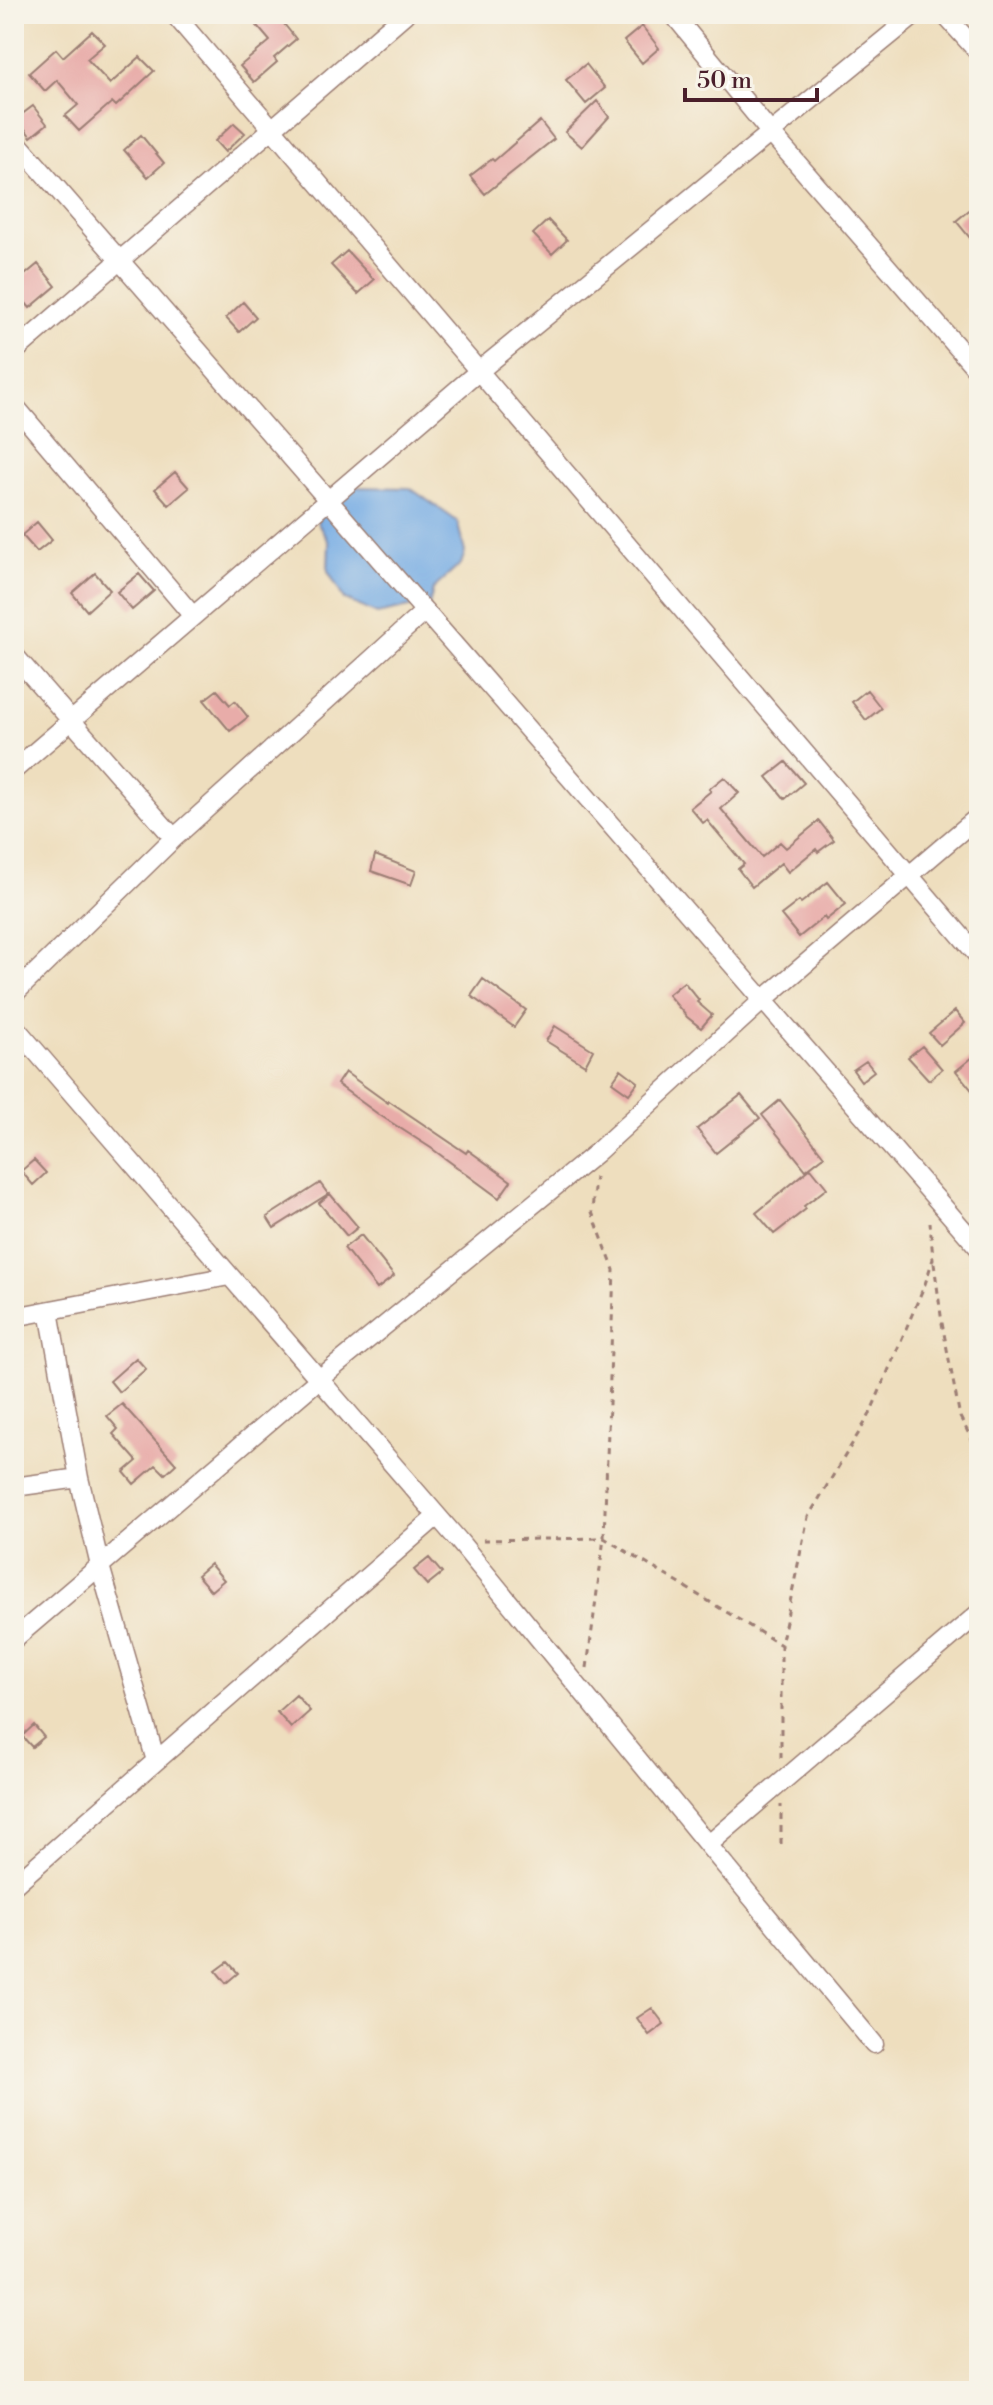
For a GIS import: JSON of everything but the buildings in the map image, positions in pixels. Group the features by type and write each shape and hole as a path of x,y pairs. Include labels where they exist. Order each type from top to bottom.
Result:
{"street":[{"path":"174,14 979,957"},
{"path":"14,352 405,14"},
{"path":"673,14 770,132 979,372"},
{"path":"14,770 479,371 916,14"},
{"path":"944,14 979,53"},
{"path":"14,139 979,1248"},
{"path":"14,405 193,616"},
{"path":"14,994 174,838 425,611"},
{"path":"14,655 174,838"},
{"path":"14,1639 318,1380 596,1153 763,1000 979,816"},
{"path":"14,1026 459,1541 874,2044"},
{"path":"14,1317 229,1276"},
{"path":"49,1311 79,1478 100,1566 156,1761"},
{"path":"14,1487 79,1478"},
{"path":"14,1885 437,1516"},
{"path":"708,1845 979,1613"}],"path":[{"path":"584,1693 604,1538 614,1270 592,1212 596,1153"},
{"path":"928,1190 942,1323 960,1417 979,1453"},
{"path":"781,1844 781,1645 808,1517 869,1416 933,1259"},
{"path":"459,1541 604,1538 781,1645"}],"water":[{"path":"354,487 410,488 457,521 465,552 461,564 433,589 429,606 419,605 377,614 344,599 328,571 329,543 317,522 329,502"}]}
